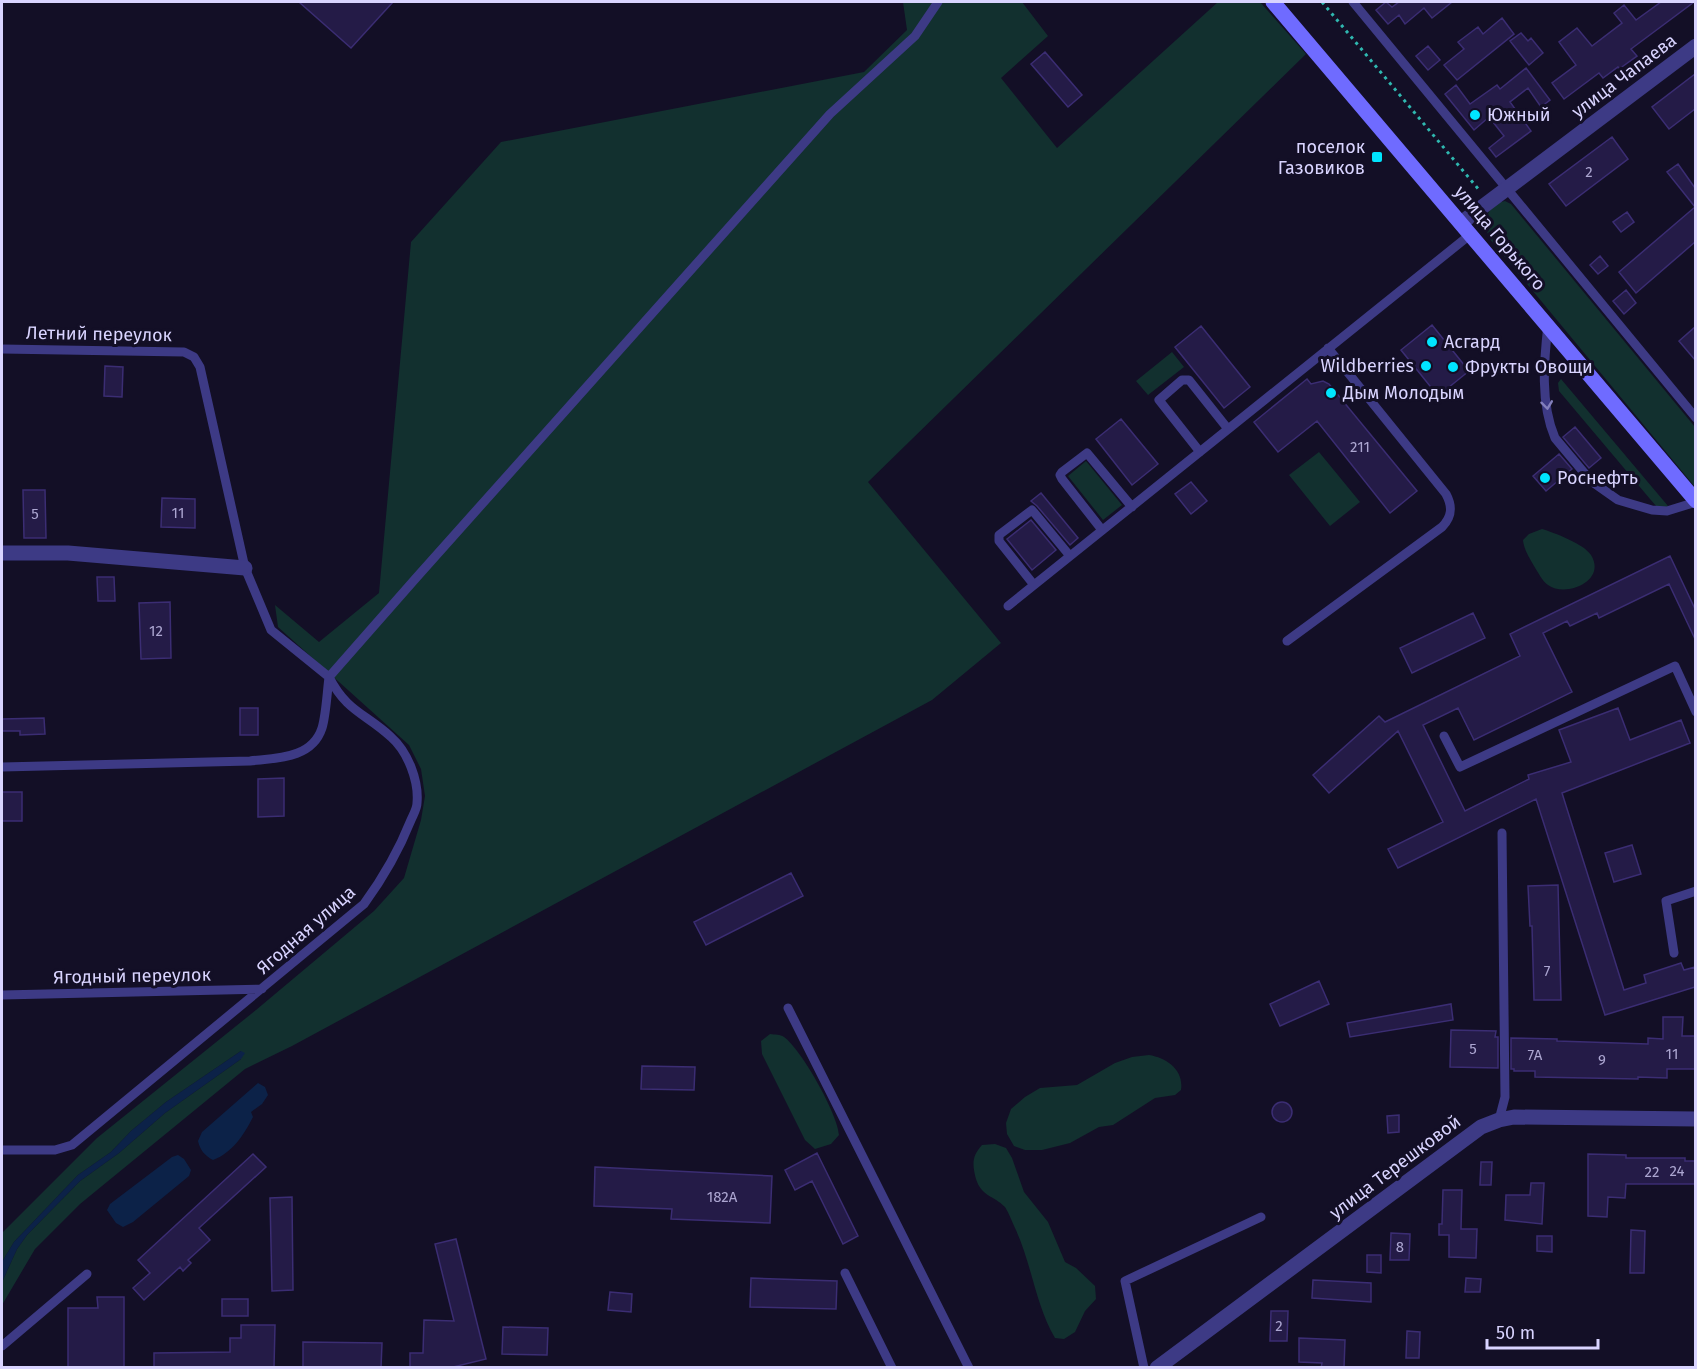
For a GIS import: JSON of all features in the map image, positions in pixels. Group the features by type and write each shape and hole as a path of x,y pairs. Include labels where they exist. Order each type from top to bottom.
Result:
{"main road":[{"name":"улица Горького","path":"1273,2 1548,324 1695,501"}],"street":[{"name":"улица Чапаева","path":"1466,228 1489,202 1695,46"},
{"path":"2,553 68,553 245,568"},
{"name":"улица Терешковой","path":"1157,1368 1482,1127 1514,1117 1695,1119"}],"lane":[{"path":"2,767 250,761 289,756 305,751 315,741 322,728 330,678 416,578 830,114 915,36 938,2"},
{"path":"1353,2 1695,418"},
{"path":"1008,606 1328,348 1466,228"},
{"path":"1548,324 1546,390 1551,430 1555,438 1591,481 1618,500 1652,510 1667,511 1695,501"},
{"path":"1287,641 1442,527 1449,518 1451,510 1446,494 1328,348"},
{"name":"Летний переулок","path":"2,349 183,352 194,357"},
{"name":"Ягодная улица","path":"2,1150 55,1150 72,1145 364,904 381,881 417,804 416,781 406,755 392,738 350,707 338,695 330,678 271,630 245,568 200,367 194,357"},
{"path":"1200,452 1160,403 1161,397 1186,378 1228,429"},
{"path":"1102,530 1060,475 1076,460 1087,453 1090,455 1132,507"},
{"path":"1034,585 998,538 1028,512 1032,510 1035,512 1070,556"},
{"path":"1444,736 1460,767 1676,666 1695,712"},
{"path":"1499,1120 1505,1097 1502,833"},
{"path":"1674,953 1666,902 1695,891"},
{"name":"Ягодный переулок","path":"2,995 262,989"},
{"path":"788,1008 969,1368"},
{"path":"1144,1368 1125,1281 1261,1217"},
{"path":"845,1273 892,1368"},
{"path":"2,1346 87,1274"}],"path":[{"path":"1322,2 1489,202"}],"green space":[{"path":"903,2 1022,2 1048,36 1001,78 1057,148 1218,2 1260,2 1306,54 868,482 1001,643 932,700 292,1046 245,1069 80,1204 35,1249 2,1305 2,1282 17,1249 27,1235 80,1181 119,1153 165,1113 241,1059 241,1051 166,1102 131,1131 111,1152 78,1175 14,1242 2,1262 2,1233 97,1138 374,911 404,878 421,820 425,796 421,769 409,745 278,627 275,605 319,642 379,593 411,242 501,142 864,72 907,30"},
{"path":"1505,201 1511,204 1695,427 1695,487 1489,238 1486,220 1490,210"},
{"path":"1172,352 1184,367 1148,395 1136,381"},
{"path":"1561,379 1667,507 1657,507 1559,391 1558,383"},
{"path":"1319,452 1360,502 1330,526 1289,475"},
{"path":"1086,461 1122,505 1103,520 1068,476"},
{"path":"1542,529 1569,539 1591,555 1594,572 1582,585 1556,589 1544,581 1527,553 1523,540 1529,534"},
{"path":"770,1034 782,1036 791,1044 818,1083 837,1125 839,1135 831,1144 815,1149 805,1140 762,1054 761,1041"},
{"path":"1149,1055 1168,1062 1177,1071 1181,1090 1175,1095 1155,1098 1113,1125 1099,1127 1070,1143 1042,1150 1025,1150 1014,1146 1007,1134 1006,1123 1011,1109 1025,1097 1040,1088 1077,1085 1115,1063 1132,1057"},
{"path":"995,1144 1006,1148 1012,1158 1024,1192 1048,1222 1065,1262 1076,1268 1095,1286 1096,1299 1085,1311 1075,1332 1064,1339 1055,1338 1048,1325 1021,1242 1005,1207 978,1185 974,1165 976,1153 982,1145"}],"water":[{"path":"241,1051 245,1053 241,1059 165,1113 119,1153 80,1181 27,1235 17,1249 2,1282 2,1262 14,1242 78,1175 111,1152 131,1131 166,1102"},
{"path":"258,1083 265,1087 268,1095 262,1104 251,1112 253,1117 237,1143 226,1153 213,1160 203,1152 199,1144 202,1132"},
{"path":"178,1155 184,1159 191,1170 189,1176 133,1222 123,1227 116,1223 107,1210 110,1204 172,1157"}],"building":[{"path":"299,2 393,2 351,48"},
{"path":"1386,2 1392,7 1399,2 1452,2 1432,18 1424,8 1405,24 1399,15 1388,24 1376,10"},
{"path":"1661,2 1694,2 1631,49 1637,56 1603,78 1599,73 1564,99 1552,83 1576,65 1559,42 1577,28 1592,46 1622,23 1614,13 1624,5 1636,20"},
{"path":"1502,18 1514,34 1457,80 1444,65 1464,49 1458,42 1478,27 1483,34"},
{"path":"1521,33 1528,41 1531,38 1543,53 1529,65 1510,41"},
{"path":"1428,46 1440,60 1428,70 1416,56"},
{"path":"1045,52 1082,95 1068,107 1031,64"},
{"path":"1526,68 1550,100 1541,107 1528,88 1510,102 1531,131 1496,157 1489,148 1504,136 1489,117 1474,130 1445,94 1456,85 1470,104 1497,85 1500,89"},
{"path":"1695,74 1695,109 1669,129 1652,107"},
{"path":"1612,137 1628,159 1566,206 1549,184"},
{"path":"1678,164 1695,188 1695,207 1667,172"},
{"path":"1695,207 1695,242 1636,293 1619,272"},
{"path":"1627,212 1634,222 1621,232 1613,222"},
{"path":"1600,256 1608,266 1598,274 1590,265"},
{"path":"1626,290 1636,303 1624,314 1613,301"},
{"path":"1432,325 1469,371 1438,396 1401,350"},
{"path":"1201,326 1250,387 1224,408 1175,347"},
{"path":"1695,327 1695,360 1679,341"},
{"path":"105,366 123,367 122,397 104,396"},
{"path":"1307,379 1311,384 1323,381 1329,384 1417,491 1390,513 1317,421 1278,452 1254,422"},
{"path":"1121,419 1158,464 1132,485 1096,439"},
{"path":"1575,427 1601,458 1589,468 1563,437"},
{"path":"1559,454 1572,469 1546,491 1533,476"},
{"path":"1191,482 1207,501 1191,514 1175,494"},
{"path":"23,490 45,490 46,538 24,538"},
{"path":"1041,493 1078,538 1070,545 1031,501"},
{"path":"162,498 195,499 195,528 161,527"},
{"path":"1031,520 1056,550 1032,570 1007,539"},
{"path":"1670,556 1695,609 1695,639 1669,584 1599,618 1597,613 1570,626 1567,621 1543,633 1572,692 1474,740 1458,708 1423,725 1465,811 1529,779 1528,775 1571,762 1559,730 1618,708 1630,740 1681,720 1690,743 1562,793 1624,990 1646,983 1644,975 1681,963 1684,970 1695,967 1695,987 1605,1015 1536,799 1398,868 1388,849 1443,822 1398,731 1329,793 1313,775 1379,716 1385,722 1520,656 1510,634"},
{"path":"97,577 114,577 115,601 98,601"},
{"path":"170,602 171,658 141,659 139,603"},
{"path":"1473,613 1485,638 1412,673 1400,648"},
{"path":"240,708 258,708 258,735 240,735"},
{"path":"44,718 45,734 20,735 20,731 2,731 2,719"},
{"path":"284,778 284,816 258,817 258,779"},
{"path":"2,792 22,792 22,821 2,821"},
{"path":"1632,845 1641,874 1614,882 1605,853"},
{"path":"791,873 803,896 706,945 694,922"},
{"path":"1558,885 1561,1000 1534,1000 1532,926 1530,926 1528,886"},
{"path":"1319,981 1329,1004 1280,1026 1270,1004"},
{"path":"1451,1004 1453,1020 1350,1037 1347,1023"},
{"path":"1663,1017 1683,1017 1682,1036 1695,1036 1695,1069 1667,1069 1667,1078 1638,1077 1638,1079 1535,1077 1535,1071 1511,1069 1511,1038 1648,1044 1648,1038 1663,1039"},
{"path":"1451,1030 1496,1031 1498,1068 1450,1067"},
{"path":"642,1066 695,1067 694,1090 641,1089"},
{"path":"1282,1102 1289,1105 1292,1112 1289,1119 1282,1122 1275,1119 1272,1112 1275,1105"},
{"path":"1399,1115 1399,1132 1388,1133 1387,1116"},
{"path":"817,1153 858,1236 843,1244 812,1181 795,1190 785,1170"},
{"path":"253,1154 266,1167 199,1228 210,1240 188,1260 191,1263 183,1271 180,1267 144,1300 133,1288 150,1273 138,1260"},
{"path":"1588,1154 1626,1155 1626,1158 1685,1158 1685,1161 1695,1161 1695,1184 1626,1184 1625,1198 1608,1197 1607,1217 1588,1216"},
{"path":"1481,1162 1492,1162 1491,1185 1480,1185"},
{"path":"595,1167 772,1176 770,1223 671,1219 672,1209 594,1206"},
{"path":"1531,1183 1544,1183 1542,1224 1505,1220 1506,1195 1530,1195"},
{"path":"1443,1190 1462,1190 1461,1229 1477,1229 1476,1258 1449,1257 1449,1235 1439,1235 1439,1224 1442,1224"},
{"path":"292,1197 293,1290 272,1291 270,1198"},
{"path":"1631,1230 1645,1231 1644,1273 1630,1273"},
{"path":"1391,1233 1410,1234 1409,1260 1390,1260"},
{"path":"1537,1236 1552,1236 1552,1252 1537,1251"},
{"path":"456,1239 486,1359 449,1368 410,1368 410,1353 423,1353 424,1320 454,1321 435,1244"},
{"path":"1367,1255 1381,1255 1381,1273 1367,1272"},
{"path":"751,1278 837,1281 836,1309 750,1307"},
{"path":"1466,1278 1481,1279 1480,1292 1465,1292"},
{"path":"1313,1280 1371,1283 1371,1302 1312,1298"},
{"path":"610,1292 632,1294 631,1312 608,1310"},
{"path":"97,1297 124,1297 124,1368 68,1368 68,1308 98,1308"},
{"path":"222,1299 248,1299 248,1316 222,1316"},
{"path":"1271,1311 1288,1311 1287,1341 1270,1341"},
{"path":"241,1325 275,1325 274,1368 154,1368 154,1353 230,1352 230,1338 241,1338"},
{"path":"503,1327 548,1328 547,1355 502,1354"},
{"path":"1407,1331 1420,1332 1419,1358 1406,1358"},
{"path":"1299,1338 1345,1340 1344,1368 1321,1368 1322,1363 1299,1362"},
{"path":"303,1342 382,1343 381,1368 303,1368"}],"place":[{"name":"Южный","path":"1475,115"},
{"name":"поселок Газовиков","path":"1377,157"},
{"name":"Асгард","path":"1432,342"},
{"name":"Wildberries","path":"1426,366"},
{"name":"Фрукты Овощи","path":"1453,367"},
{"name":"Дым Молодым","path":"1331,393"},
{"name":"Роснефть","path":"1545,478"}]}
